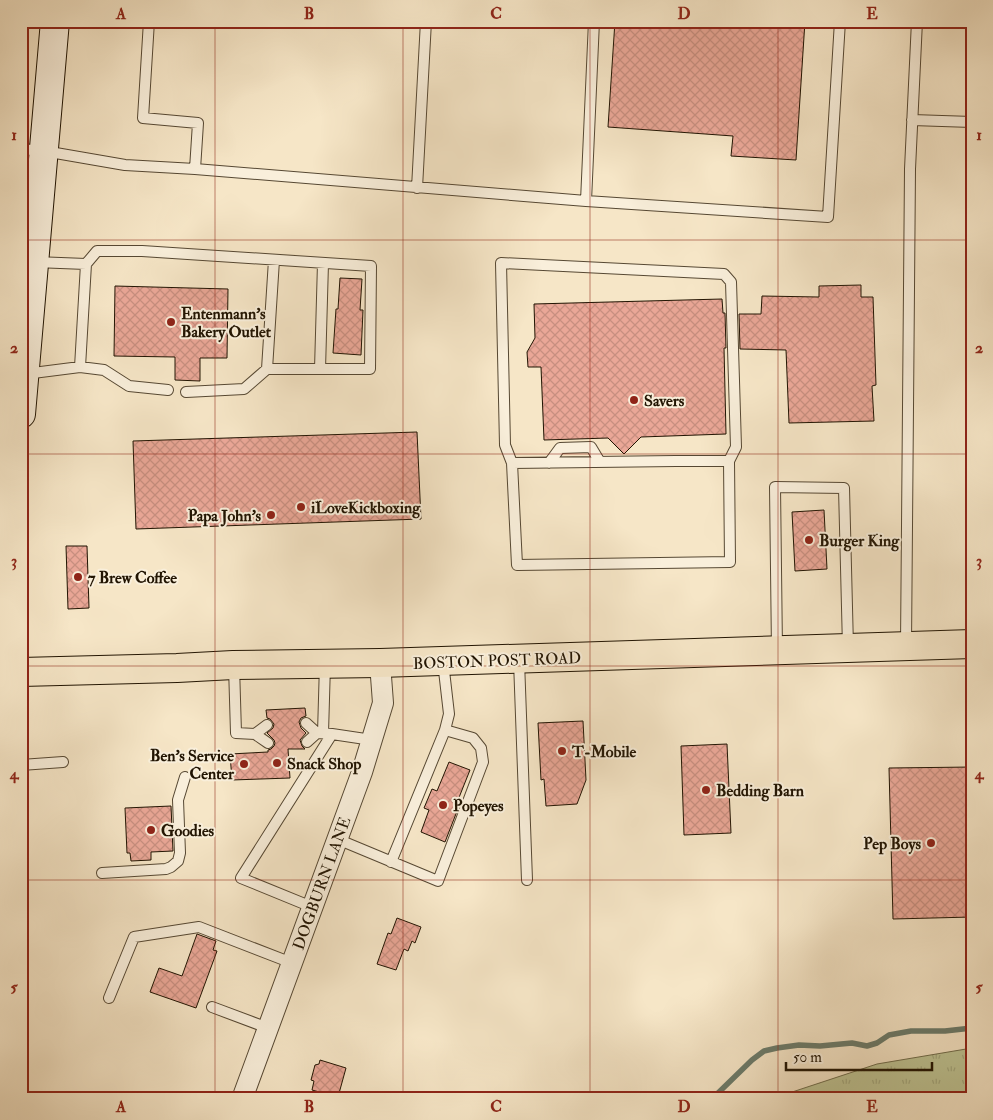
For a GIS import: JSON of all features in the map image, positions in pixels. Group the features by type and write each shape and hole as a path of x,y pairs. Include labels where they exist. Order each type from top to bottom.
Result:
{"main road":[{"path":"21,414 34,262 33,150 55,21"},
{"name":"BOSTON POST ROAD","path":"21,672 519,659 972,644"}],"street":[{"name":"DOGBURN LANE","path":"242,1099 362,772 383,703 380,663"}],"lane":[{"path":"149,21 143,118 198,123 195,169"},
{"path":"417,188 426,21"},
{"path":"586,201 594,21"},
{"path":"33,150 125,165 586,201 828,217 840,21"},
{"path":"906,646 910,189 917,21"},
{"path":"912,120 972,122"},
{"path":"80,368 86,264 97,250 142,251 372,266 370,369 267,369 244,389 186,392"},
{"path":"267,369 274,260"},
{"path":"34,262 86,264"},
{"path":"320,369 323,263"},
{"path":"501,263 724,274 731,282 736,428 736,447 729,461 730,562 516,565 512,463 505,445 501,263"},
{"path":"23,374 80,368 104,370 129,386 168,390"},
{"path":"549,463 560,448 591,447 600,462"},
{"path":"512,463 729,461"},
{"path":"777,650 775,487 844,488 848,648"},
{"path":"519,659 527,880"},
{"path":"391,862 445,730 449,714 443,661"},
{"path":"312,907 241,878 324,733 325,664"},
{"path":"234,666 236,733 255,734 268,743"},
{"path":"306,723 324,733 372,740"},
{"path":"255,734 267,725"},
{"path":"337,839 438,881 483,762 481,748 473,738 445,730"},
{"path":"307,742 324,733"},
{"path":"21,765 63,762"},
{"path":"102,873 166,869 178,861 180,853 178,800 185,777"},
{"path":"109,998 134,937 199,927 292,963"},
{"path":"212,1007 268,1028"}],"green space":[{"path":"972,1048 972,1099 771,1099 877,1064"}],"building":[{"path":"615,21 805,21 796,160 731,156 733,136 608,127"},
{"path":"340,278 362,279 360,310 363,310 361,355 333,353"},
{"path":"861,285 861,297 873,297 876,385 872,386 874,421 789,423 786,350 740,349 739,314 761,314 762,296 819,297 819,286"},
{"name":"Entenmann's Bakery Outlet","path":"115,286 228,289 227,358 200,358 200,381 175,380 175,357 114,356"},
{"name":"Savers","path":"722,299 723,313 725,313 726,434 641,437 624,454 608,438 544,440 541,367 528,367 527,352 535,338 534,304"},
{"path":"417,432 421,519 136,529 133,441"},
{"name":"Burger King","path":"824,510 827,569 795,571 792,512"},
{"name":"7 Brew Coffee","path":"66,546 87,546 89,608 68,609"},
{"path":"305,708 306,716 301,718 299,722 301,728 306,733 300,740 305,749 288,749 290,778 232,780 230,754 268,752 274,746 274,740 267,733 273,728 274,724 267,718 266,710"},
{"name":"T-Mobile","path":"583,721 586,780 577,804 546,806 544,779 541,780 538,723"},
{"name":"Bedding Barn","path":"727,744 731,833 684,835 681,746"},
{"name":"Popeyes","path":"449,762 470,770 458,800 461,801 445,842 421,832 429,810 424,808 432,789 437,791"},
{"name":"Pep Boys","path":"972,767 972,917 893,919 889,768"},
{"name":"Goodies","path":"171,806 173,851 151,852 151,860 131,861 130,853 127,853 125,808"},
{"path":"397,918 421,927 415,943 412,941 408,951 404,949 396,970 377,964 388,933 391,934"},
{"path":"197,934 216,941 213,950 217,951 196,1008 150,992 159,968 182,976"},
{"path":"320,1060 346,1068 338,1097 312,1090 314,1081 311,1080 315,1065 319,1064"}],"waterway":[{"path":"710,1099 764,1051 799,1045 820,1046 852,1043 867,1046 877,1043 889,1035 911,1031 945,1031 972,1028"}],"place":[{"name":"Entenmann's Bakery Outlet","path":"171,322"},
{"name":"Savers","path":"634,400"},
{"name":"iLoveKickboxing","path":"301,507"},
{"name":"Papa John's","path":"271,515"},
{"name":"Burger King","path":"809,540"},
{"name":"7 Brew Coffee","path":"78,577"},
{"name":"T-Mobile","path":"562,751"},
{"name":"Snack Shop","path":"277,763"},
{"name":"Ben's Service Center","path":"244,764"},
{"name":"Bedding Barn","path":"706,790"},
{"name":"Popeyes","path":"443,805"},
{"name":"Goodies","path":"151,830"},
{"name":"Pep Boys","path":"931,843"}]}
